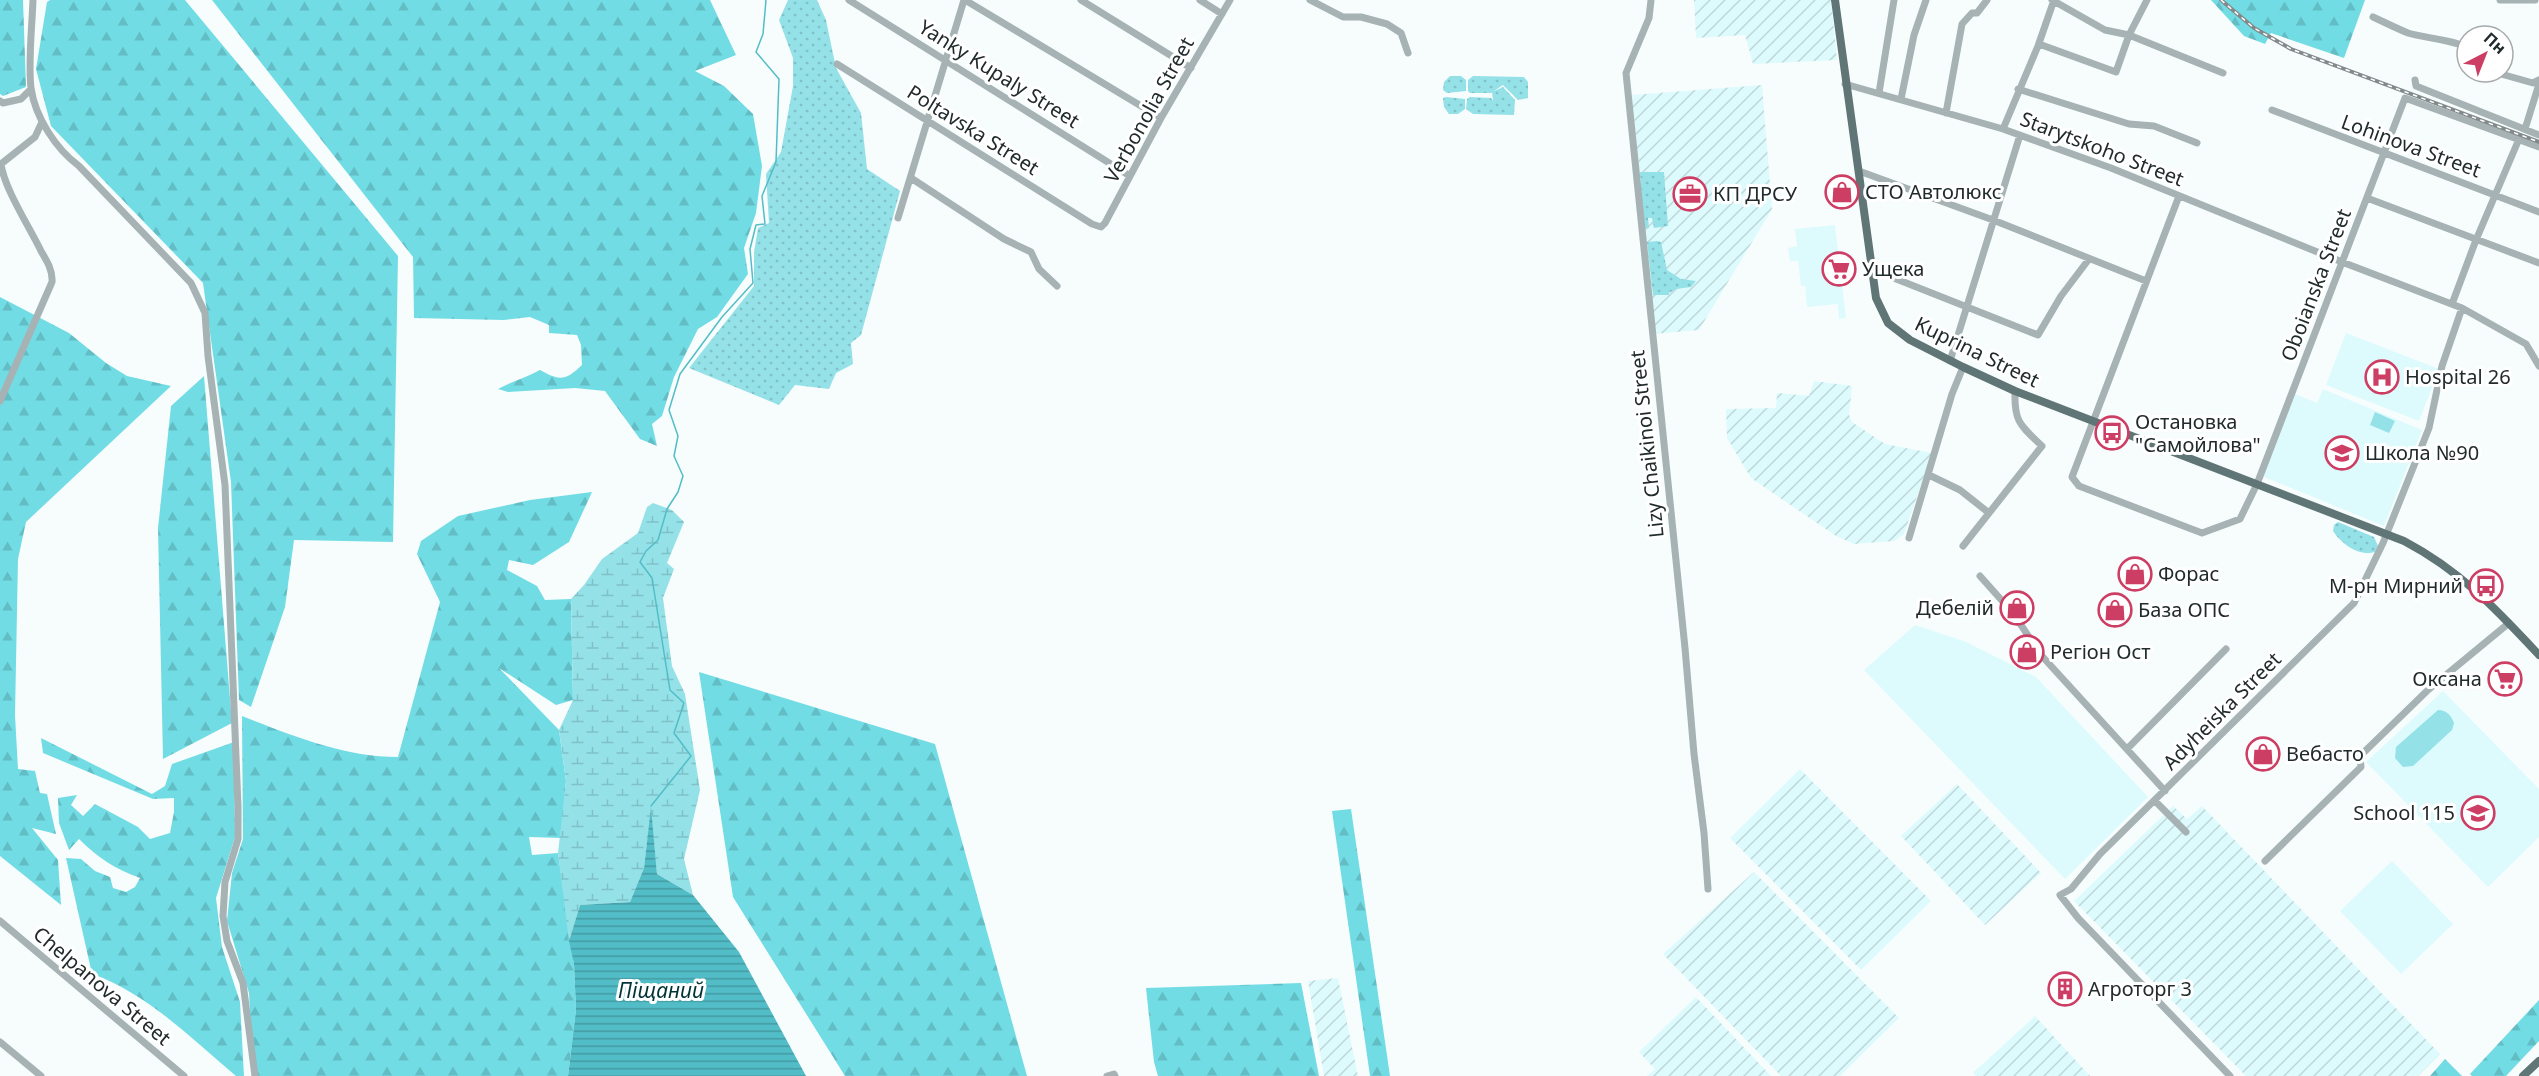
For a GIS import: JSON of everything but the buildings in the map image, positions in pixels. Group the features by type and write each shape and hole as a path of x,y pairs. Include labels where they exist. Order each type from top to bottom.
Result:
{"main road":[{"name":"Kuprina Street","path":"1835,0 1871,269 1876,298 1888,324 1910,340 1963,368 2015,391 2257,484 2422,551 2476,589 2539,655"},
{"path":"2523,1076 2539,1061"}],"street":[{"path":"33,0 32,89 42,122 68,158 79,165 191,283 205,313 208,356 225,485 238,806 238,839 225,882 223,916 227,941 243,983 255,1076"},
{"name":"Yanky Kupaly Street","path":"849,0 1130,176"},
{"path":"898,218 965,0 1161,118"},
{"path":"1081,0 1191,68"},
{"path":"1200,0 1222,14"},
{"name":"Verbonolia Street","path":"1092,224 1101,227 1105,224 1161,118 1230,0"},
{"path":"1310,0 1343,17 1361,17 1387,24 1401,33 1408,53"},
{"name":"Lizy Chaikinoi Street","path":"1651,0 1649,18 1626,73 1708,889"},
{"path":"1879,93 1894,0"},
{"path":"1901,99 1914,35 1926,0"},
{"path":"1946,112 1962,24 1967,16 1981,10 1987,0"},
{"path":"2003,129 2039,44 2053,0 2104,30 2129,35 2223,74"},
{"path":"2039,44 2116,72 2129,35 2147,0"},
{"path":"2500,0 2535,0"},
{"path":"2373,17 2407,33 2455,43"},
{"name":"Poltavska Street","path":"837,64 1092,224"},
{"path":"2515,77 2537,82 2525,129"},
{"path":"2415,80 2416,86 2539,135"},
{"name":"Starytskoho Street","path":"1845,84 2003,129 2111,168 2462,308 2526,344 2539,366"},
{"path":"0,101 3,103 21,99 32,89"},
{"path":"2018,89 2129,124 2154,126 2197,143"},
{"name":"Oboianska Street","path":"2257,484 2405,98 2521,140"},
{"name":"Lohinova Street","path":"2272,110 2539,212"},
{"path":"0,401 52,282 51,269 15,200 2,172 1,164 35,137 42,122"},
{"path":"1950,361 2020,135"},
{"path":"2452,304 2476,240 2521,140 2539,147"},
{"path":"1859,171 1993,219 2146,281"},
{"path":"911,178 1004,239 1031,252 1039,269 1057,286"},
{"path":"2179,196 2072,477 2079,486 2202,533 2240,519 2257,484"},
{"path":"2367,198 2539,263"},
{"path":"1871,269 2038,335 2061,296 2089,258"},
{"name":"Adyheiska Street","path":"2230,1076 2078,918 2060,895 2071,889 2100,854 2354,603 2386,535 2429,428 2442,366 2462,308"},
{"path":"1909,538 1952,394 1963,368"},
{"path":"1964,546 2042,446 2019,425 2014,413 2015,391"},
{"path":"1929,475 1960,490 1989,513"},
{"path":"1980,576 2013,613 2047,663 2165,791"},
{"path":"2265,861 2361,767 2360,756 2429,689 2509,623"},
{"path":"2127,749 2226,649"},
{"path":"2156,801 2186,832"},
{"name":"Chelpanova Street","path":"0,921 184,1076"},
{"path":"0,1042 40,1076"},
{"path":"1107,1076 1114,1074 1115,1076"}],"shaded area":[{"path":"1694,0 1831,0 1837,60 1753,64 1745,35 1696,38"},
{"path":"1762,85 1772,209 1699,330 1654,334 1632,95"},
{"path":"1835,225 1846,318 1839,319 1838,304 1807,307 1805,286 1801,286 1798,261 1790,261 1788,248 1797,246 1795,229"},
{"name":"Hospital 26","path":"2346,333 2439,369 2419,421 2326,385"},
{"path":"1814,381 1852,386 1849,415 1852,422 1885,444 1932,453 1904,534 1894,541 1854,544 1836,536 1751,478 1727,438 1726,409 1776,408 1777,393 1809,396"},
{"name":"Школа №90","path":"2323,389 2422,430 2384,526 2262,476 2295,394 2317,403"},
{"path":"1915,625 1964,641 2036,677 2148,797 2065,879 1864,670"},
{"name":"School 115","path":"2443,691 2539,789 2539,837 2488,887 2366,762"},
{"path":"1800,769 1931,901 1861,970 1730,838"},
{"path":"1957,784 2041,873 1985,925 1901,836"},
{"path":"2173,806 2187,819 2202,806 2440,1054 2418,1076 2246,1076 2074,901"},
{"path":"2392,861 2453,924 2401,974 2340,911"},
{"path":"1754,872 1899,1018 1840,1076 1781,1076 1663,954"},
{"path":"1338,978 1358,1076 1324,1076 1308,981"},
{"path":"1696,997 1771,1076 1647,1076 1655,1069 1639,1052"},
{"path":"2035,1016 2090,1076 1976,1076 1973,1073"}],"green space":[{"path":"0,0 23,0 26,87 3,96 0,94"},
{"path":"50,0 185,0 398,256 393,542 294,540 285,607 251,707 239,700 231,482 203,283 51,126 36,69 47,2"},
{"path":"212,0 710,0 736,55 695,71 724,86 753,114 762,166 756,213 744,248 748,274 717,317 698,329 674,377 662,416 652,424 657,446 640,439 605,391 575,388 508,392 498,389 540,370 553,376 567,377 582,365 581,345 577,335 549,333 549,325 530,317 504,320 414,318 413,257"},
{"path":"788,0 817,0 826,20 836,68 861,113 867,169 900,191 861,335 851,343 853,364 836,373 829,389 795,385 779,405 689,368 754,286 754,252 758,228 769,223 766,174 781,152 793,86 793,58 779,20"},
{"path":"2211,0 2365,0 2344,58 2271,33 2265,44 2244,36"},
{"path":"1450,76 1461,76 1466,80 1466,91 1447,93 1443,90 1444,82"},
{"path":"1473,76 1524,77 1528,82 1528,98 1518,100 1503,85 1491,93 1470,93 1468,80"},
{"path":"1503,87 1515,100 1514,115 1473,114 1466,109 1467,99 1470,97 1491,98 1493,101 1492,92"},
{"path":"1443,98 1465,99 1465,109 1458,114 1449,114 1444,107"},
{"path":"1640,172 1664,172 1668,226 1654,228 1652,218 1648,218 1649,228 1644,228"},
{"path":"1647,242 1661,242 1667,270 1681,279 1696,281 1691,287 1676,289 1669,295 1653,295"},
{"path":"0,297 69,333 106,363 127,376 171,386 26,522 18,559 15,715 18,769 35,771 40,793 47,794 56,834 32,828 58,860 61,905 0,856"},
{"path":"204,376 232,723 163,759 158,528 171,406"},
{"path":"2375,412 2395,421 2389,433 2370,425"},
{"path":"592,492 569,542 533,565 509,560 507,570 537,586 545,600 571,599 573,700 556,705 499,668 559,730 566,781 561,838 529,837 532,855 558,853 574,964 576,1010 568,1076 253,1076 249,993 227,921 232,873 243,839 242,716 318,744 358,753 398,757 440,602 417,554 421,541 458,516 530,500"},
{"path":"653,503 672,510 684,522 667,563 674,569 663,598 672,666 685,694 700,790 684,859 693,895 657,874 651,811 644,868 630,902 580,905 569,941 558,853 566,781 559,730 573,700 571,599 602,559 638,533 647,507"},
{"path":"2338,522 2374,537 2378,546 2375,552 2363,553 2346,545 2333,531 2334,525"},
{"path":"699,672 935,744 1027,1076 845,1076 733,897"},
{"path":"2438,710 2446,712 2451,718 2454,723 2452,730 2413,766 2403,767 2395,758 2396,747"},
{"path":"41,738 152,794 165,786 172,764 234,742 235,837 216,898 222,947 240,1002 244,1076 236,1076 186,1032 150,1005 112,982 92,974 66,858 81,859 95,871 110,877 113,888 126,892 135,887 140,878 107,862 79,839 69,850 59,823 58,798 77,795 71,805 83,816 95,804 138,827 150,839 170,833 174,798 153,799 43,753"},
{"path":"1351,809 1390,1076 1370,1076 1332,811"},
{"path":"1301,983 1319,1076 1158,1076 1154,1062 1146,988"},
{"path":"2539,1000 2539,1041 2506,1076 2472,1076 2470,1074"},
{"path":"2445,1059 2462,1076 2430,1076"}],"water":[{"name":"Піщаний","path":"651,807 657,874 693,895 739,952 806,1076 568,1076 576,1010 574,964 569,941 580,905 630,902 644,868"}],"waterway":[{"path":"651,806 691,756 674,733 684,703 670,690 652,578 640,562 646,551 658,540 667,509 678,492 683,476 674,456 678,436 669,410 680,374 722,317 753,283 750,249 756,225 765,224 762,196 776,162 779,79 756,52 763,34 766,0"}],"railway":[{"path":"2221,0 2254,28 2291,49 2539,142"}],"place":[{"name":"СТО Автолюкс","path":"1842,192"},
{"name":"КП ДРСУ","path":"1690,194"},
{"name":"Ущека","path":"1839,269"},
{"name":"Hospital 26","path":"2382,377"},
{"name":"Остановка \"Самойлова\"","path":"2112,433"},
{"name":"Школа №90","path":"2342,453"},
{"name":"Форас","path":"2135,574"},
{"name":"М-рн Мирний","path":"2486,586"},
{"name":"Дебелій","path":"2017,608"},
{"name":"База ОПС","path":"2115,610"},
{"name":"Регіон Ост","path":"2027,652"},
{"name":"Оксана","path":"2505,679"},
{"name":"Вебасто","path":"2263,754"},
{"name":"School 115","path":"2478,813"},
{"name":"Агроторг 3","path":"2065,989"}]}
